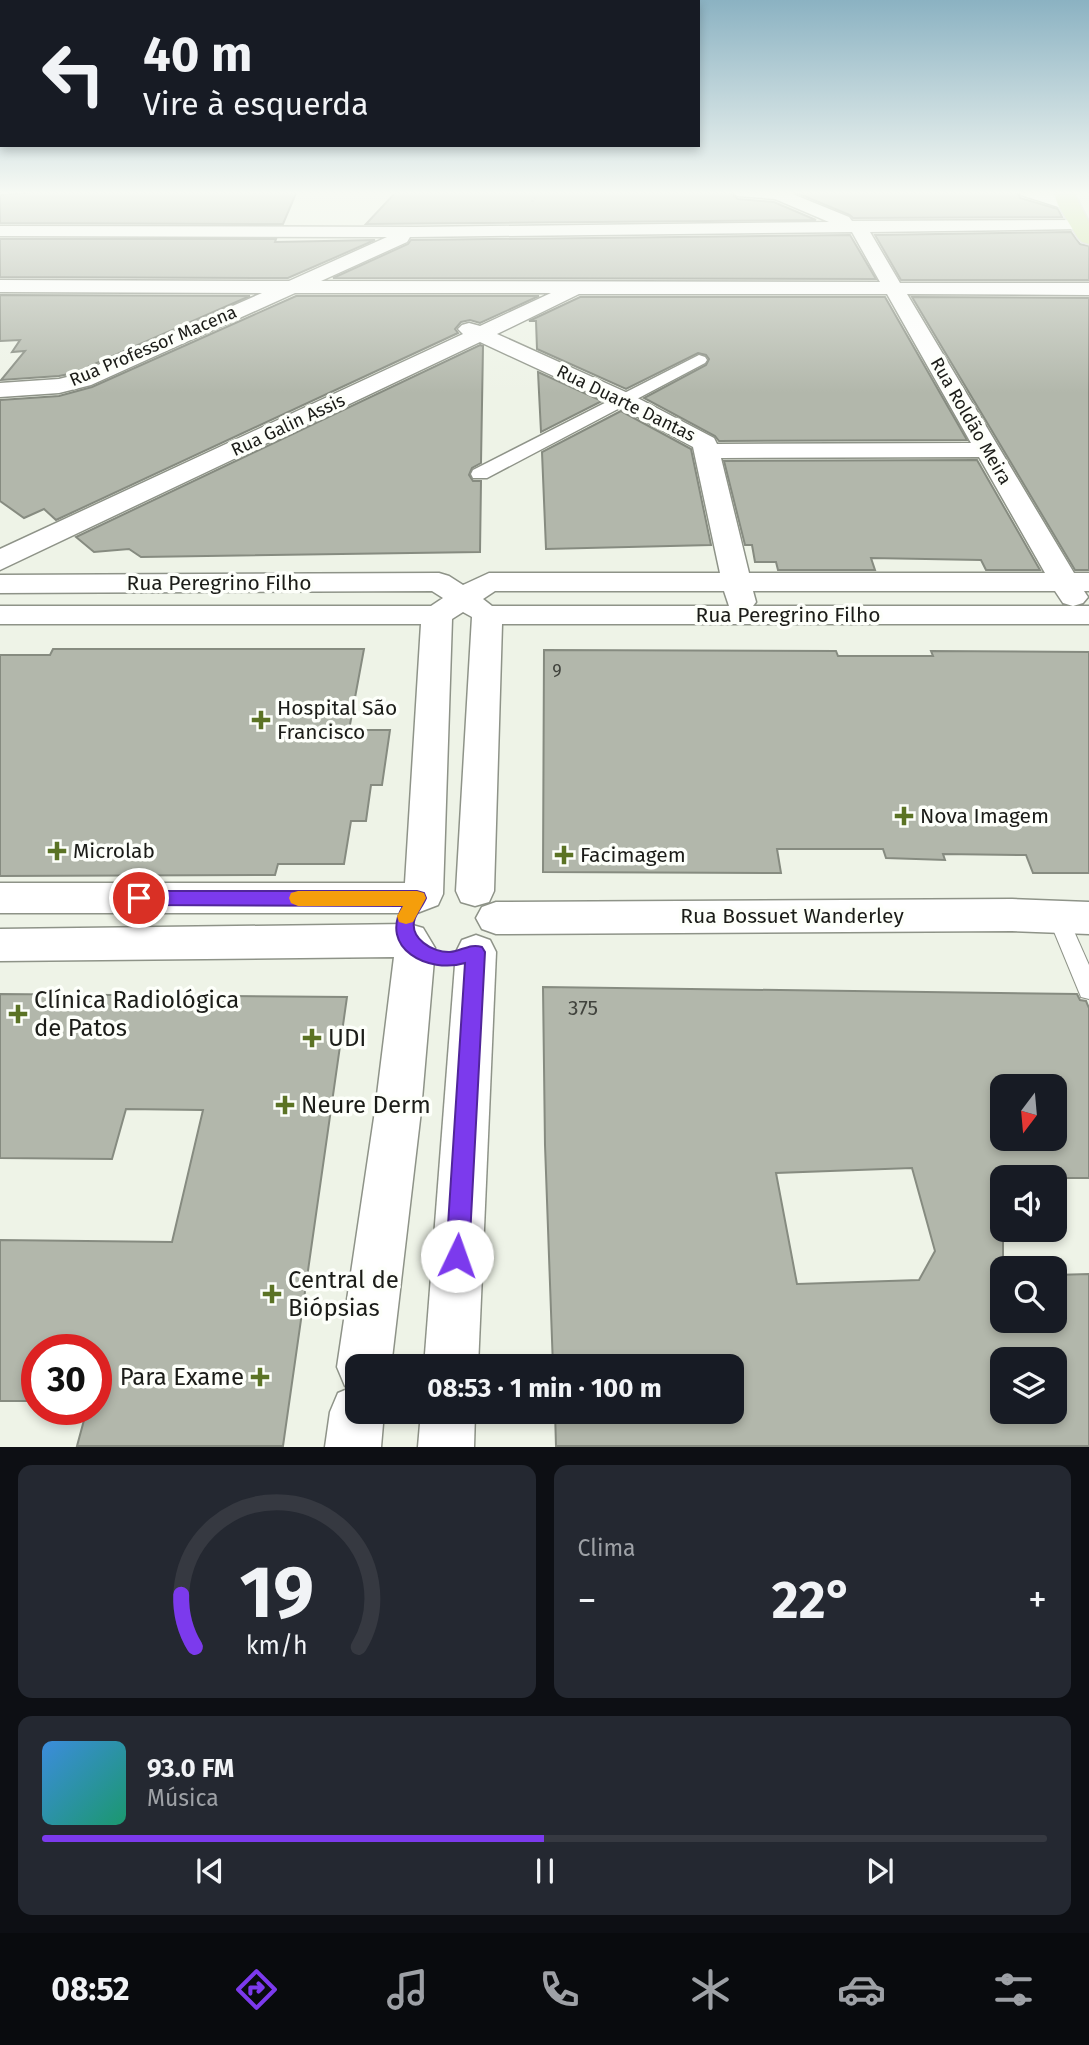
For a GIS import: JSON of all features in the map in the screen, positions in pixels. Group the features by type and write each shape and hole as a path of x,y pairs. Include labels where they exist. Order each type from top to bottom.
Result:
{"street":[{"name":"Rua Professor Macena","path":"0,390 59,386 83,380 353,259"},
{"name":"Rua Roldão Meira","path":"877,259 986,450 1077,582 1086,615"},
{"path":"0,286 1089,289"},
{"name":"Rua Galin Assis","path":"0,562 5,557 472,330 540,288"},
{"name":"Rua Galin Assis","path":"0,539 472,330 576,289"},
{"name":"Rua Duarte Dantas","path":"472,330 622,399 705,443 744,615"},
{"path":"480,474 699,360"},
{"path":"708,451 986,450"},
{"name":"Rua Peregrino Filho","path":"0,615 463,599 737,583 1077,582"},
{"name":"Rua Peregrino Filho","path":"0,584 463,599 744,615 1086,615"},
{"path":"463,599 420,896 405,919 405,929 412,944 424,955 450,960 482,920"},
{"path":"452,1354 482,920 463,599"},
{"path":"0,898 420,896 433,889 454,886 482,920"},
{"name":"Rua Bossuet Wanderley","path":"482,920 1012,915 1073,918"},
{"path":"0,945 412,944"},
{"path":"365,1354 398,1111 412,944"},
{"path":"353,1447 356,1424"},
{"path":"446,1447 447,1424"}],"lane":[{"path":"1073,918 1089,990"}],"building":[{"path":"0,259 333,259 288,278 0,277"},
{"path":"376,259 864,259 876,279 333,278"},
{"path":"889,259 1089,259 1089,280 901,280"},
{"path":"0,295 250,296 74,373 1,380 25,351 12,352 20,340 0,341"},
{"path":"296,296 539,296 480,323 470,320 461,322 455,329 458,333 56,520 44,509 24,518 0,501 0,400 59,396 92,387"},
{"path":"580,297 885,297 967,440 719,441 715,436 644,398 706,365 709,359 706,355 698,353 626,389 537,349 536,321 529,321"},
{"path":"912,297 1089,298 1089,570 1075,570"},
{"path":"480,345 483,346 481,463 472,468 469,475 473,481 481,481 480,552 141,557 129,549 94,552 76,537"},
{"path":"538,372 602,401 541,432"},
{"path":"621,411 691,449 711,545 546,549 542,452"},
{"path":"977,460 1040,570 986,570 981,560 871,558 875,570 778,570 776,562 755,562 752,545 745,545 724,461"},
{"path":"53,649 364,649 349,730 390,730 382,785 371,785 366,821 351,821 344,864 278,864 275,875 0,876 0,655 50,655"},
{"path":"544,650 836,651 838,656 933,656 931,651 1089,652 1089,873 1033,873 1026,855 943,854 945,860 886,858 883,849 777,849 781,873 543,872"},
{"path":"543,987 1077,994 1080,1000 1086,1001 1089,1008 1089,1178 1067,1178 1067,1165 990,1165 990,1242 1003,1242 1003,1256 990,1256 990,1333 1067,1333 1067,1275 1089,1274 1089,1446 556,1446 555,1424 744,1424 744,1354 553,1354 545,1145","holes":["912,1168 935,1251 919,1280 797,1284 776,1173"]},
{"path":"0,994 347,997 283,1446 77,1446 83,1425 112,1425 112,1334 21,1334 21,1401 0,1401 0,1240 172,1242 203,1110 126,1109 112,1159 0,1158"}],"slow traffic":[{"path":"298,898 417,898 406,916"}],"place":[{"name":"Hospital São Francisco","path":"261,720"},
{"name":"Nova Imagem","path":"904,816"},
{"name":"Microlab","path":"57,851"},
{"name":"Facimagem","path":"564,855"},
{"name":"Clínica Radiológica de Patos","path":"18,1014"},
{"name":"UDI","path":"312,1038"},
{"name":"Neure Derm","path":"285,1105"},
{"name":"Central de Biópsias","path":"272,1294"},
{"name":"Para Exame","path":"260,1377"}],"route":[{"path":"139,898 417,898 405,919 405,929 415,948 424,955 450,960 476,952 457,1256"}]}
